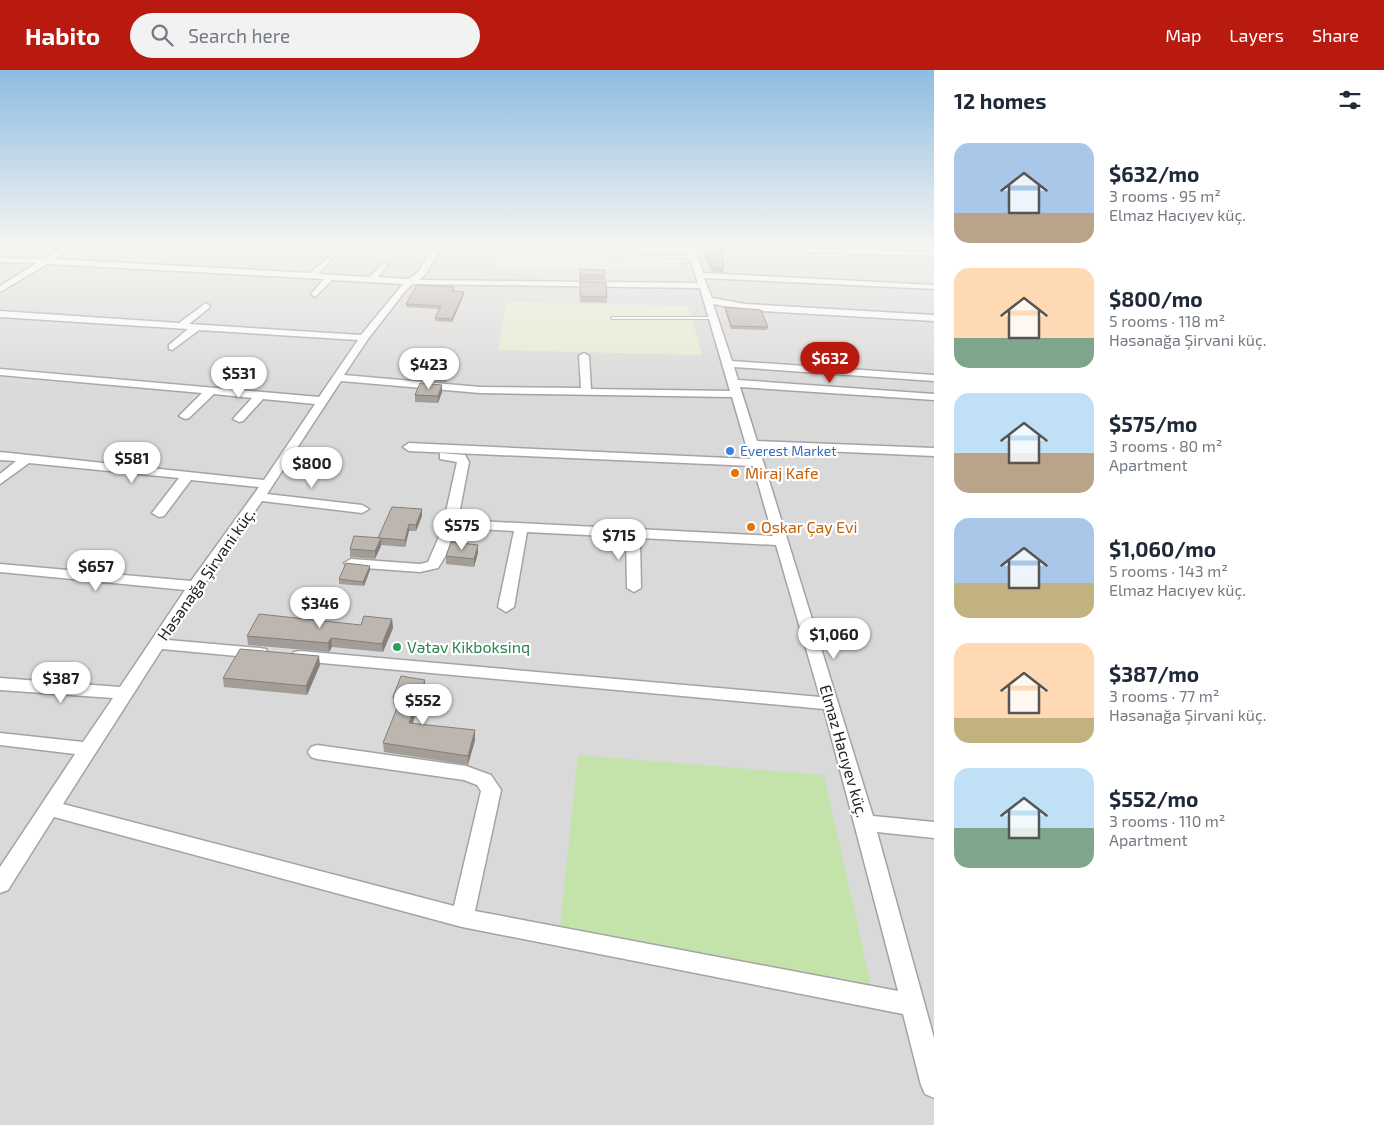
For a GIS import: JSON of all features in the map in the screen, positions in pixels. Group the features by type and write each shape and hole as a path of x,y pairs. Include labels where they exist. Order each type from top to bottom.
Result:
{"street":[{"name":"Həsənağa Şirvani küç.","path":"0,884 195,586 268,484 364,338 397,296"},
{"name":"Elmaz Hacıyev küç.","path":"707,296 831,704 865,823 934,1085"},
{"path":"724,296 750,308 934,318"},
{"path":"182,325 206,306"},
{"path":"0,314 364,338"},
{"path":"172,347 198,326"},
{"path":"584,356 586,392"},
{"path":"727,364 934,378"},
{"path":"0,372 322,401"},
{"path":"338,378 586,392 734,388 934,397"},
{"path":"184,416 211,391"},
{"path":"238,419 260,396"},
{"path":"752,444 933,454"},
{"path":"350,563 420,568 434,565 439,558 463,462 461,458 410,451 757,463"},
{"path":"0,456 268,484"},
{"path":"0,480 26,459"},
{"path":"158,513 187,476"},
{"path":"259,497 362,509"},
{"path":"449,524 782,541"},
{"path":"506,607 521,528"},
{"path":"633,534 634,588"},
{"path":"0,568 195,586"},
{"path":"157,644 831,704"},
{"path":"0,684 124,693"},
{"path":"0,739 88,749"},
{"path":"317,752 466,774 484,780 491,790 462,918"},
{"path":"49,808 462,918 912,1005"},
{"path":"865,823 934,830"}],"lane":[{"path":"613,318 713,318"}],"shaded area":[{"path":"0,296 934,296 934,1125 0,1125"}],"green space":[{"path":"506,302 688,306 702,355 498,350"},
{"path":"578,755 824,775 873,994 560,926"}],"building":[{"path":"410,296 462,296 452,319 435,318 441,306 406,304"},
{"path":"725,307 761,310 768,327 731,326"},
{"path":"427,362 450,364 446,375 422,373"},
{"path":"420,383 442,385 438,396 415,395"},
{"path":"392,507 422,509 416,525 409,524 405,540 378,538"},
{"path":"354,536 381,538 375,551 350,549"},
{"path":"451,542 478,545 474,559 446,556"},
{"path":"346,563 370,566 363,582 339,579"},
{"path":"259,614 361,625 364,616 392,619 382,644 331,638 328,643 247,636"},
{"path":"240,649 319,656 306,686 223,678"},
{"path":"401,676 425,680 409,723 475,730 468,756 383,743 401,698 393,697"}],"place":[{"name":"Everest Market","path":"730,451"},
{"name":"Miraj Kafe","path":"735,473"},
{"name":"Oskar Çay Evi","path":"751,527"},
{"name":"Vətəv Kikboksinq","path":"397,647"}]}
